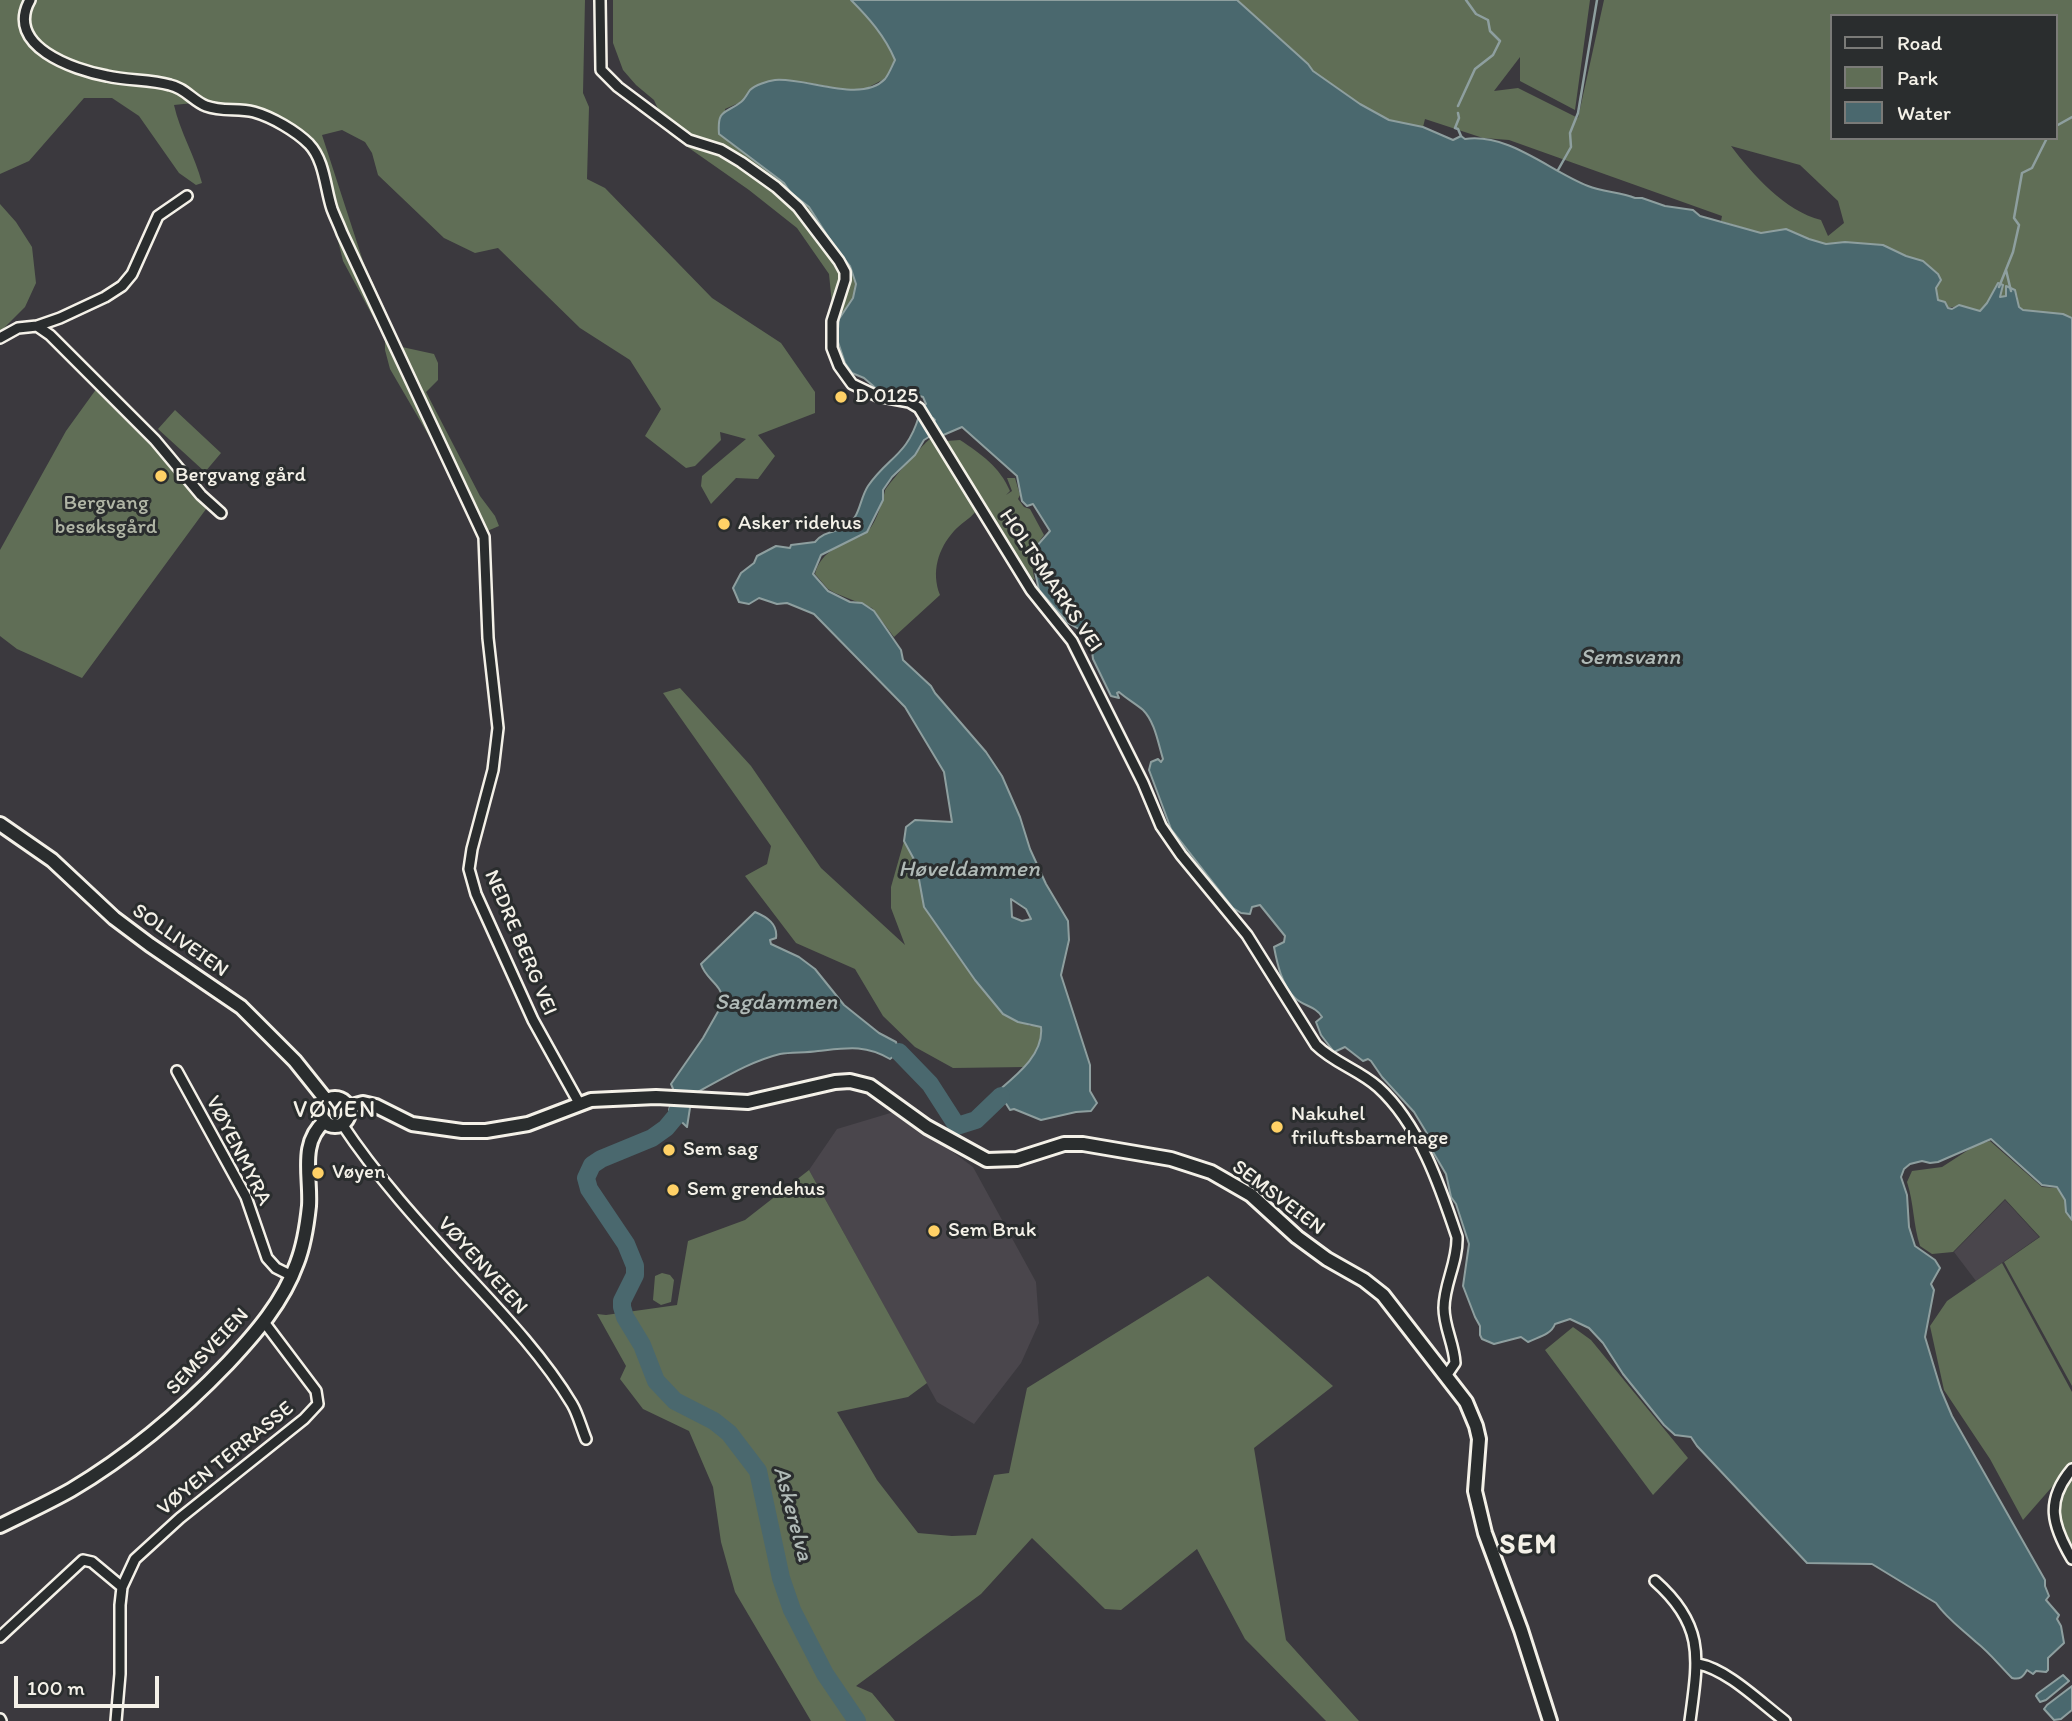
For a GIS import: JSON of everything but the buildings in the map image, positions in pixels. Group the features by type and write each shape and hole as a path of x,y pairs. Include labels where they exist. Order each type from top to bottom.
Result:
{"main road":[{"name":"SOLLIVEIEN","path":"0,824 52,860 114,918 150,946 241,1007 295,1060 327,1101"},
{"name":"SEMSVEIEN","path":"579,1103 606,1098 748,1102 835,1082 861,1082 936,1132 987,1160 1017,1159 1064,1144 1083,1144 1195,1165 1222,1177 1251,1195 1297,1237 1327,1259 1364,1280 1382,1295 1466,1402 1479,1439 1475,1491 1482,1523 1521,1630 1550,1721"},
{"path":"339,1099 348,1107 349,1115 342,1124 333,1125 325,1121 322,1109 327,1101 339,1099"},
{"path":"348,1107 363,1103 376,1106 412,1124 463,1131 486,1131 528,1124 579,1103"},
{"name":"SEMSVEIEN","path":"0,1526 68,1492 150,1436 198,1394 264,1322 292,1276 307,1224 308,1154 311,1138 325,1121"}],"street":[{"name":"NEDRE BERG VEI","path":"30,0 27,6 26,31 31,41 44,53 107,76 172,85 188,93 202,105 215,109 254,112 283,125 310,145 320,163 331,208 484,537 488,638 498,728 491,783 469,869 476,894 533,1020 579,1103"},
{"name":"HOLTSMARKS VEI","path":"600,0 601,70 618,88 681,135 721,150 776,187 798,207 839,261 845,272 845,280 832,321 832,348 839,366 852,384 877,396 909,401 919,408 1031,590 1072,641 1143,783 1161,826 1181,855 1247,934 1316,1045 1343,1071 1363,1076 1391,1101 1415,1133 1415,1143 1457,1237 1457,1251 1445,1295 1444,1311 1455,1363 1446,1376"},
{"path":"0,338 18,328 37,326 96,302 121,286 132,274 158,216 187,196"},
{"path":"37,326 50,335 146,431 201,495 221,513"},
{"name":"VØYENMYRA","path":"177,1071 246,1197 267,1258 276,1268 292,1276"},
{"name":"VØYENVEIEN","path":"342,1124 365,1159 497,1308 553,1376 573,1406 586,1438"},
{"name":"VØYEN TERRASSE","path":"116,1721 120,1674 120,1605 122,1587 131,1566 146,1547 304,1419 318,1404 316,1391 264,1322"},
{"path":"2072,1469 2063,1479 2053,1500 2058,1528 2072,1559"},
{"path":"0,1637 83,1560 92,1562 122,1587"},
{"path":"1655,1581 1670,1594 1688,1621 1693,1634 1698,1664 1690,1721"},
{"path":"1698,1664 1707,1665 1725,1675 1785,1721"}],"shaded area":[{"path":"897,1111 973,1167 1036,1282 1039,1323 1021,1363 974,1424 937,1402 809,1170 837,1129"},
{"path":"2005,1200 2039,1237 1976,1281 1954,1252"}],"green space":[{"path":"0,0 585,0 583,93 589,107 587,179 605,188 712,298 781,343 815,392 815,413 758,435 775,456 758,479 736,478 711,504 701,486 702,476 746,439 720,432 721,440 695,466 686,468 645,436 661,409 630,360 580,328 498,248 475,253 444,238 378,175 372,153 365,142 342,130 322,135 363,261 402,347 434,354 438,363 438,380 426,392 480,496 495,516 499,526 485,532 390,369 385,339 343,261 319,163 309,147 265,116 193,103 174,105 202,183 196,185 179,173 139,116 112,98 84,98 29,161 0,174"},
{"path":"613,0 851,0 881,35 895,60 886,78 867,88 848,90 804,82 752,88 743,101 725,109 729,143 741,148 809,207 850,266 856,284 853,298 839,319 833,314 829,274 797,228 749,190 669,134 654,100 623,70 613,43"},
{"path":"1237,0 1590,0 1575,110 1520,81 1520,57 1494,91 1518,88 1578,118 1604,0 2072,0 2072,318 2063,314 2023,310 2019,307 2017,295 2007,294 2004,298 1999,296 2002,289 1998,283 1980,312 1959,305 1947,307 1938,300 1938,273 1923,261 1883,245 1845,242 1826,244 1792,231 1761,233 1721,221 1722,216 1509,140 1483,138 1425,119 1423,127 1389,120 1360,104 1313,71","holes":["1731,146 1800,165 1838,201 1844,223 1828,236 1821,220 1795,209 1783,200 1749,169"]},
{"path":"0,204 32,247 36,283 25,307 0,332"},
{"name":"Bergvang besøksgård","path":"97,388 209,505 82,678 17,649 0,636 0,550 66,431"},
{"path":"175,410 221,453 205,472 158,429"},
{"path":"932,437 976,511 954,531 940,553 936,578 940,595 894,637 872,608 828,589 815,574 821,561 830,552 868,531 877,517 887,487"},
{"path":"960,440 995,468 1010,491 1006,495 1012,491 1007,478 1015,478 1020,495 1018,499 1024,507 1030,509 1044,535 1033,556 1035,580 1027,576 946,441"},
{"path":"680,688 751,766 821,868 905,945 891,908 891,887 904,841 916,862 924,907 975,980 1004,1014 1030,1026 1041,1026 1042,1041 1025,1067 953,1068 915,1047 883,1016 855,969 796,943 745,876 767,864 771,846 663,693"},
{"path":"1990,1141 2042,1187 2057,1188 2065,1200 2066,1212 2072,1220 2072,1386 2004,1262 2040,1237 2005,1199 1953,1252 1932,1254 1920,1246 1907,1182 1912,1171 1942,1167 1976,1145"},
{"path":"809,1170 927,1383 908,1397 837,1412 877,1480 918,1533 976,1535 994,1475 1009,1473 1027,1388 1208,1276 1333,1386 1254,1448 1286,1640 1359,1721 1326,1721 1245,1639 1197,1549 1121,1610 1105,1609 1032,1538 981,1594 856,1686 872,1693 895,1721 811,1721 735,1592 721,1542 713,1487 689,1431 643,1409 620,1379 626,1366 597,1314 677,1305 688,1241 745,1220"},
{"path":"2002,1263 2072,1392 2072,1464 2023,1520 1990,1459 1944,1390 1930,1326 1947,1301"},
{"path":"662,1273 670,1275 674,1280 671,1302 661,1305 653,1300 655,1276"},
{"path":"1573,1327 1591,1340 1688,1458 1653,1495 1545,1350"},
{"path":"2072,1477 2072,1547 2059,1512 2059,1498"}],"water":[{"name":"Semsvann","path":"851,0 1237,0 1313,71 1360,104 1389,120 1423,127 1453,140 1461,136 1465,139 1497,142 1528,154 1588,186 1665,206 1693,210 1700,216 1761,233 1786,229 1826,244 1845,242 1883,245 1923,261 1938,274 1941,280 1936,288 1938,300 1945,302 1948,308 1959,305 1980,311 1998,283 2003,285 2000,297 2006,296 2006,286 2015,290 2019,307 2023,310 2063,314 2072,318 2072,1220 2066,1212 2065,1200 2057,1187 2042,1185 1991,1139 1938,1162 1922,1161 1910,1164 1901,1177 1907,1195 1909,1227 1915,1246 1935,1260 1940,1268 1931,1284 1934,1290 1925,1337 1941,1390 1952,1416 2045,1580 2049,1596 2046,1600 2059,1615 2057,1619 2064,1643 2048,1658 2046,1672 2036,1671 2033,1674 2027,1670 2021,1677 2012,1678 1936,1603 1872,1564 1807,1563 1691,1437 1675,1435 1664,1425 1589,1328 1570,1319 1555,1324 1547,1333 1528,1342 1521,1337 1494,1344 1482,1339 1480,1326 1463,1286 1469,1244 1456,1204 1451,1197 1446,1174 1430,1147 1431,1140 1414,1112 1371,1061 1363,1061 1345,1047 1334,1052 1321,1035 1316,1022 1322,1017 1290,993 1283,981 1274,947 1284,942 1285,936 1260,905 1252,907 1250,914 1233,908 1171,829 1149,770 1151,762 1158,759 1161,762 1163,759 1150,720 1143,710 1119,692 1119,698 1111,696 1093,659 1086,633 1068,623 1039,590 1034,567 1035,548 1050,531 1033,504 1027,506 1022,501 1017,476 962,427 941,436 932,422 935,420 930,419 921,407 926,404 923,397 879,391 864,378 852,373 845,363 837,339 839,319 853,298 856,284 850,266 809,207 790,192 784,183 719,134 721,116 742,101 752,88 765,82 788,80 848,90 875,86 885,79 895,60 876,27"},
{"name":"Høveldammen","path":"919,416 932,435 924,440 915,455 892,477 883,490 883,500 867,532 821,555 813,574 828,591 850,602 862,603 874,611 901,650 903,660 931,686 986,752 1002,776 1020,817 1030,849 1046,884 1068,921 1069,940 1061,975 1090,1065 1090,1091 1097,1103 1091,1111 1041,1120 1014,1109 1010,1110 998,1091 1021,1071 1034,1055 1041,1037 1041,1027 1018,1022 1003,1014 975,980 924,907 916,863 904,841 906,827 915,820 952,822 944,772 905,707 814,614 787,603 777,604 759,598 749,604 739,602 733,588 741,573 754,563 757,556 776,546 790,548 791,545 815,542 823,535 848,525 855,517 868,486 903,448","holes":["1011,899 1026,909 1031,919 1022,921 1012,917"]},
{"name":"Sagdammen","path":"755,912 767,919 775,929 776,938 770,940 771,944 799,957 815,969 844,1005 879,1033 896,1042 899,1052 890,1059 872,1051 855,1048 785,1053 768,1057 692,1095 687,1127 669,1110 674,1091 671,1084 703,1038 724,1001 701,964"},
{"path":"2063,1675 2069,1681 2040,1702 2037,1694"},
{"path":"2072,1686 2072,1710 2061,1719 2054,1720 2044,1709"}],"waterway":[{"path":"1458,106 1475,69 1493,55 1500,41 1490,31 1488,20 1476,14 1466,0"},
{"path":"1558,170 1571,147 1570,133 1578,113 1597,0"},
{"path":"1458,113 1455,128 1461,136"},
{"path":"2058,125 2072,117"},
{"path":"1999,287 2013,252 2019,225 2014,218 2022,173 2032,168 2046,140"},
{"path":"2006,270 2011,291"},
{"name":"Askerelva","path":"899,1052 930,1084 957,1126 976,1120 1001,1096"},
{"name":"Askerelva","path":"683,1096 676,1116 666,1128 652,1138 592,1165 586,1178 589,1189 626,1244 635,1266 635,1275 622,1301 622,1307 642,1345 656,1381 675,1401 714,1421 729,1433 758,1471 781,1578 792,1610 825,1674 857,1721"}],"place":[{"name":"D 0125","path":"841,397"},
{"name":"Bergvang gård","path":"161,476"},
{"name":"Asker ridehus","path":"724,524"},
{"name":"Nakuhel friluftsbarnehage","path":"1277,1127"},
{"name":"Sem sag","path":"669,1150"},
{"name":"Vøyen","path":"318,1173"},
{"name":"Sem grendehus","path":"673,1190"},
{"name":"Sem Bruk","path":"934,1231"}],"district":[{"name":"VØYEN","path":"335,1111"},
{"name":"SEM","path":"1529,1546"}]}
